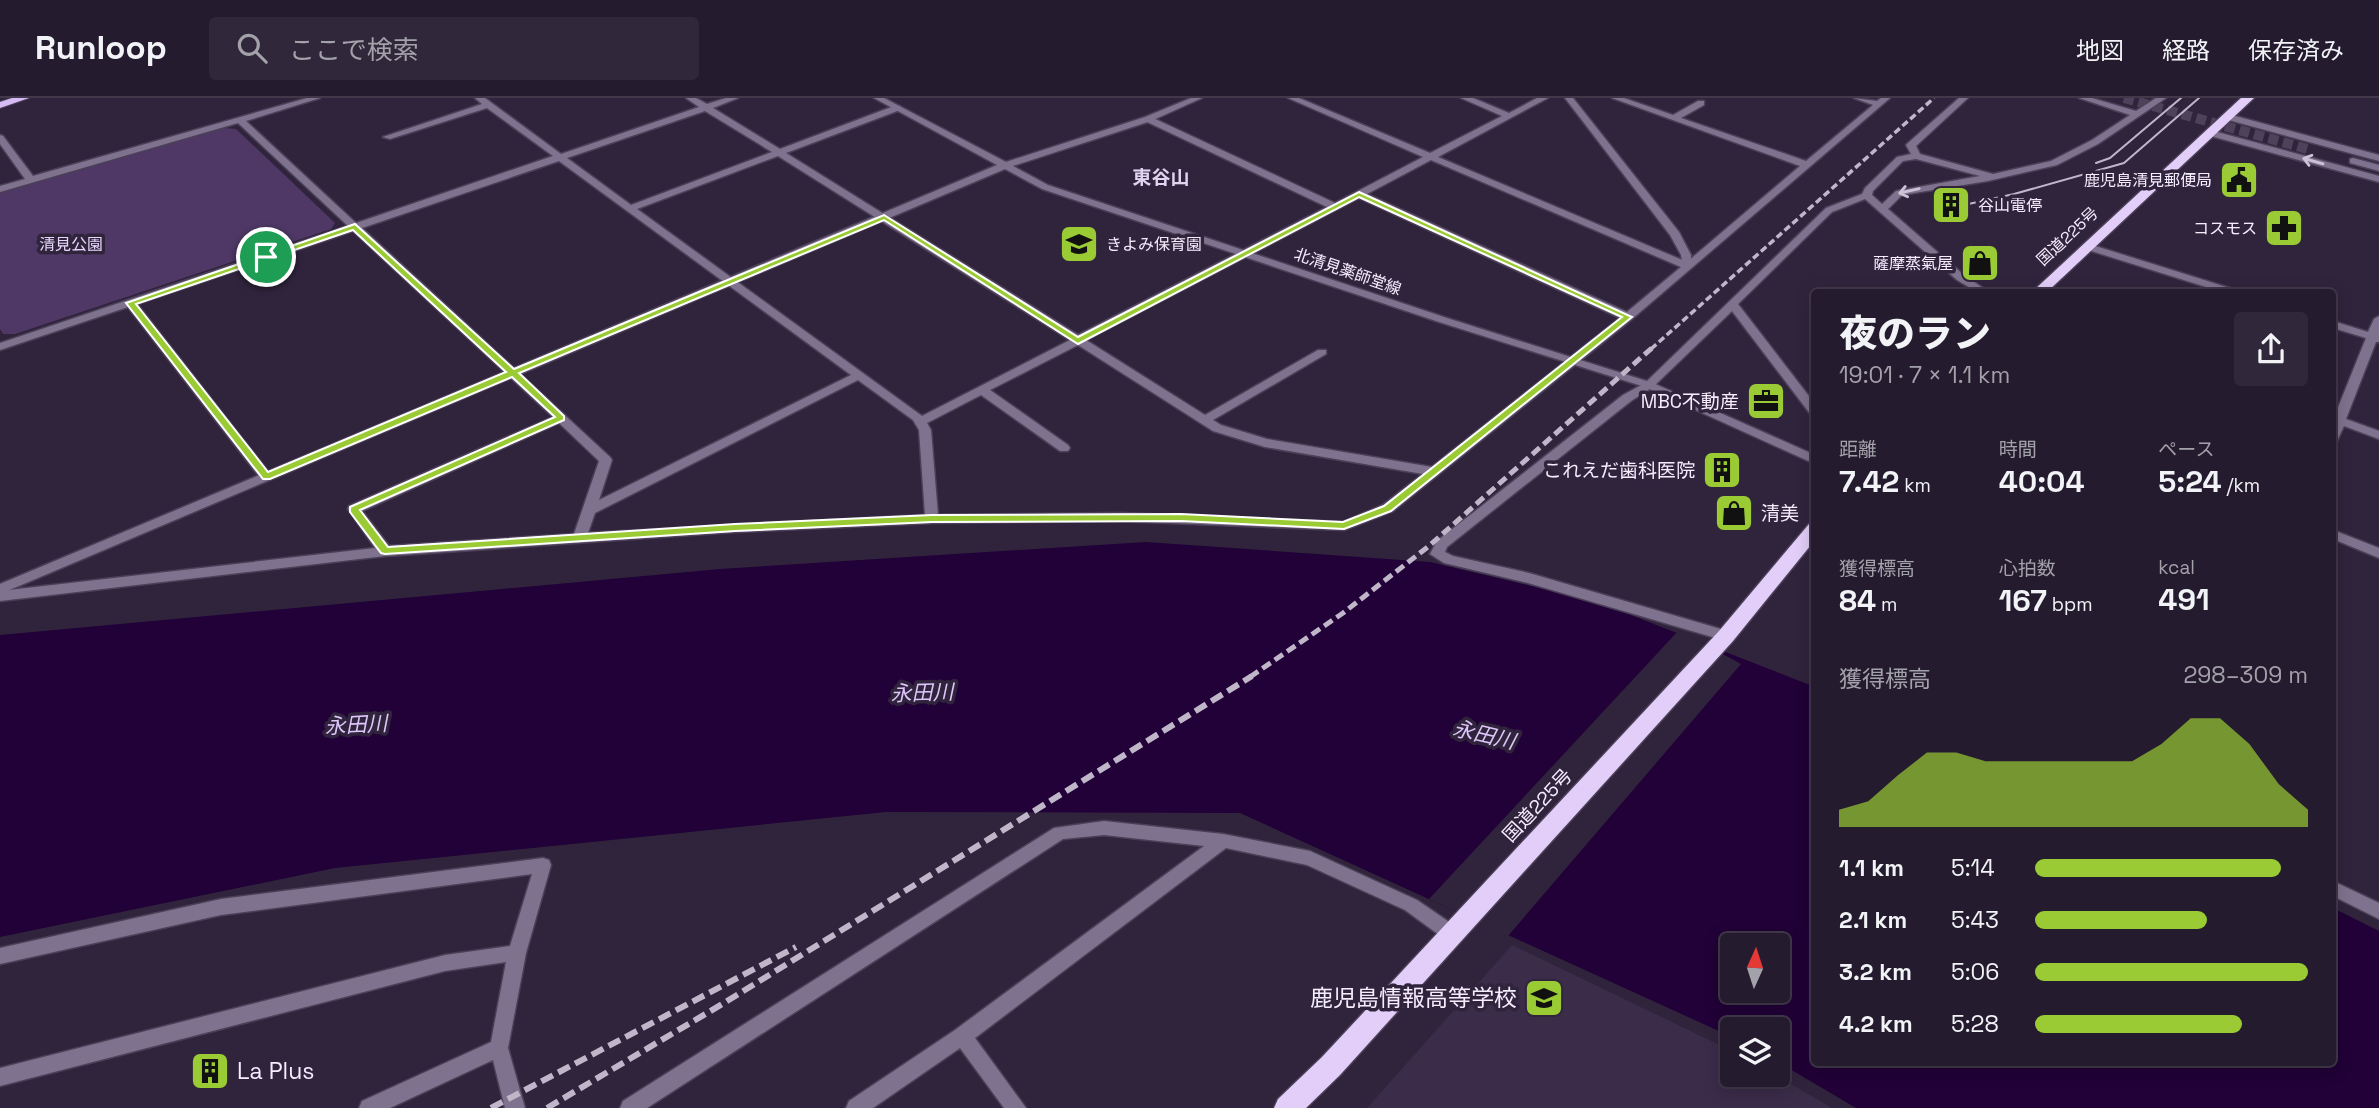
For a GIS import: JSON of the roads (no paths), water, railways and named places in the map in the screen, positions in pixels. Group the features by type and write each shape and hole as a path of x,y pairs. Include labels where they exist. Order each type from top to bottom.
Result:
{"highway":[{"name":"国道225号","path":"2042,289 2248,98"},
{"name":"国道225号","path":"1287,1108 1331,1066 1723,640 1811,533"}],"main road":[{"path":"0,105 24,98"}],"street":[{"path":"0,189 316,98"},
{"path":"690,98 884,217 1217,428 1265,443 1432,471"},
{"path":"0,334 4,346 734,98"},
{"name":"北清見薬師堂線","path":"878,98 1045,187 1649,385 1811,458"},
{"path":"0,589 1004,166 1149,119 1198,98"},
{"path":"1292,98 1687,266"},
{"path":"1465,98 1510,116"},
{"path":"920,422 1544,98"},
{"path":"1569,98 1675,234 1686,255 1687,266"},
{"path":"1616,98 1807,165"},
{"path":"1858,98 1882,101"},
{"path":"1916,156 1911,145 1964,98"},
{"path":"2083,98 2138,115"},
{"path":"1881,210 1899,193 1993,177 2054,163 2138,115 2162,98"},
{"path":"387,137 484,101 906,407 925,430 932,519"},
{"path":"0,596 385,551 735,528 932,519 1181,517 1344,526 1388,508 1628,317 1882,101"},
{"path":"1674,118 1701,103"},
{"path":"631,208 897,108"},
{"path":"2228,117 2379,158"},
{"path":"1149,119 1336,207"},
{"path":"240,120 606,460 579,539"},
{"path":"2210,132 2379,179"},
{"path":"0,138 31,180"},
{"path":"2311,150 2379,168"},
{"path":"1867,196 1868,190 1900,159 1916,156 1993,177"},
{"path":"1359,194 1628,317"},
{"path":"1867,196 1961,278 1978,289"},
{"path":"1723,640 1529,578 1449,560 1437,554 1442,544 1453,535 1628,398 1649,385 1829,211 1851,200 1867,196"},
{"path":"2088,247 2222,289"},
{"path":"131,303 266,477"},
{"path":"1732,305 1811,407"},
{"path":"2336,430 2376,338 2379,319"},
{"path":"2336,325 2376,338"},
{"path":"1205,420 1322,352"},
{"path":"589,510 860,374"},
{"path":"982,390 1064,448"},
{"path":"385,551 354,509 561,418"},
{"path":"2339,421 2379,435"},
{"path":"2336,535 2379,553"},
{"path":"630,1108 1060,833 1104,828 1223,841 1310,858 1459,927"},
{"path":"856,1108 962,1036 1223,841"},
{"path":"0,956 221,907 543,865 517,953 499,1048 515,1108"},
{"path":"2336,890 2379,911"},
{"path":"0,1077 445,963 517,953"},
{"path":"962,1036 1016,1108"},
{"path":"369,1108 499,1048"}],"water":[{"name":"永田川","path":"1146,542 1430,562 1595,601 1811,685 1811,1066 2336,1066 2336,910 2379,931 2379,1108 1856,1108 1790,1069 1790,1017 1720,1017 1720,1032 1240,813 886,812 335,868 0,937 0,635 720,569"}],"tunnel":[{"path":"2124,98 2311,150"}],"tram line":[{"path":"2096,163 2110,158 2181,98"},
{"path":"1941,210 2014,194 2124,163 2199,98"}],"railway":[{"path":"1651,349 1934,98"},
{"path":"1250,677 1343,613 1429,546 1653,347"},
{"path":"547,1108 724,1003 1252,676"},
{"path":"491,1108 796,947"}],"place":[{"name":"鹿児島清見郵便局","path":"2239,180"},
{"name":"谷山電停","path":"1951,205"},
{"name":"コスモス","path":"2284,228"},
{"name":"きよみ保育園","path":"1079,244"},
{"name":"薩摩蒸氣屋","path":"1980,263"},
{"name":"MBC不動産","path":"1766,401"},
{"name":"これえだ歯科医院","path":"1722,470"},
{"name":"清美","path":"1734,513"},
{"name":"鹿児島情報高等学校","path":"1544,998"},
{"name":"La Plus","path":"210,1071"}],"district":[{"name":"東谷山","path":"1161,177"}],"park label":[{"name":"清見公園","path":"71,244"}]}
